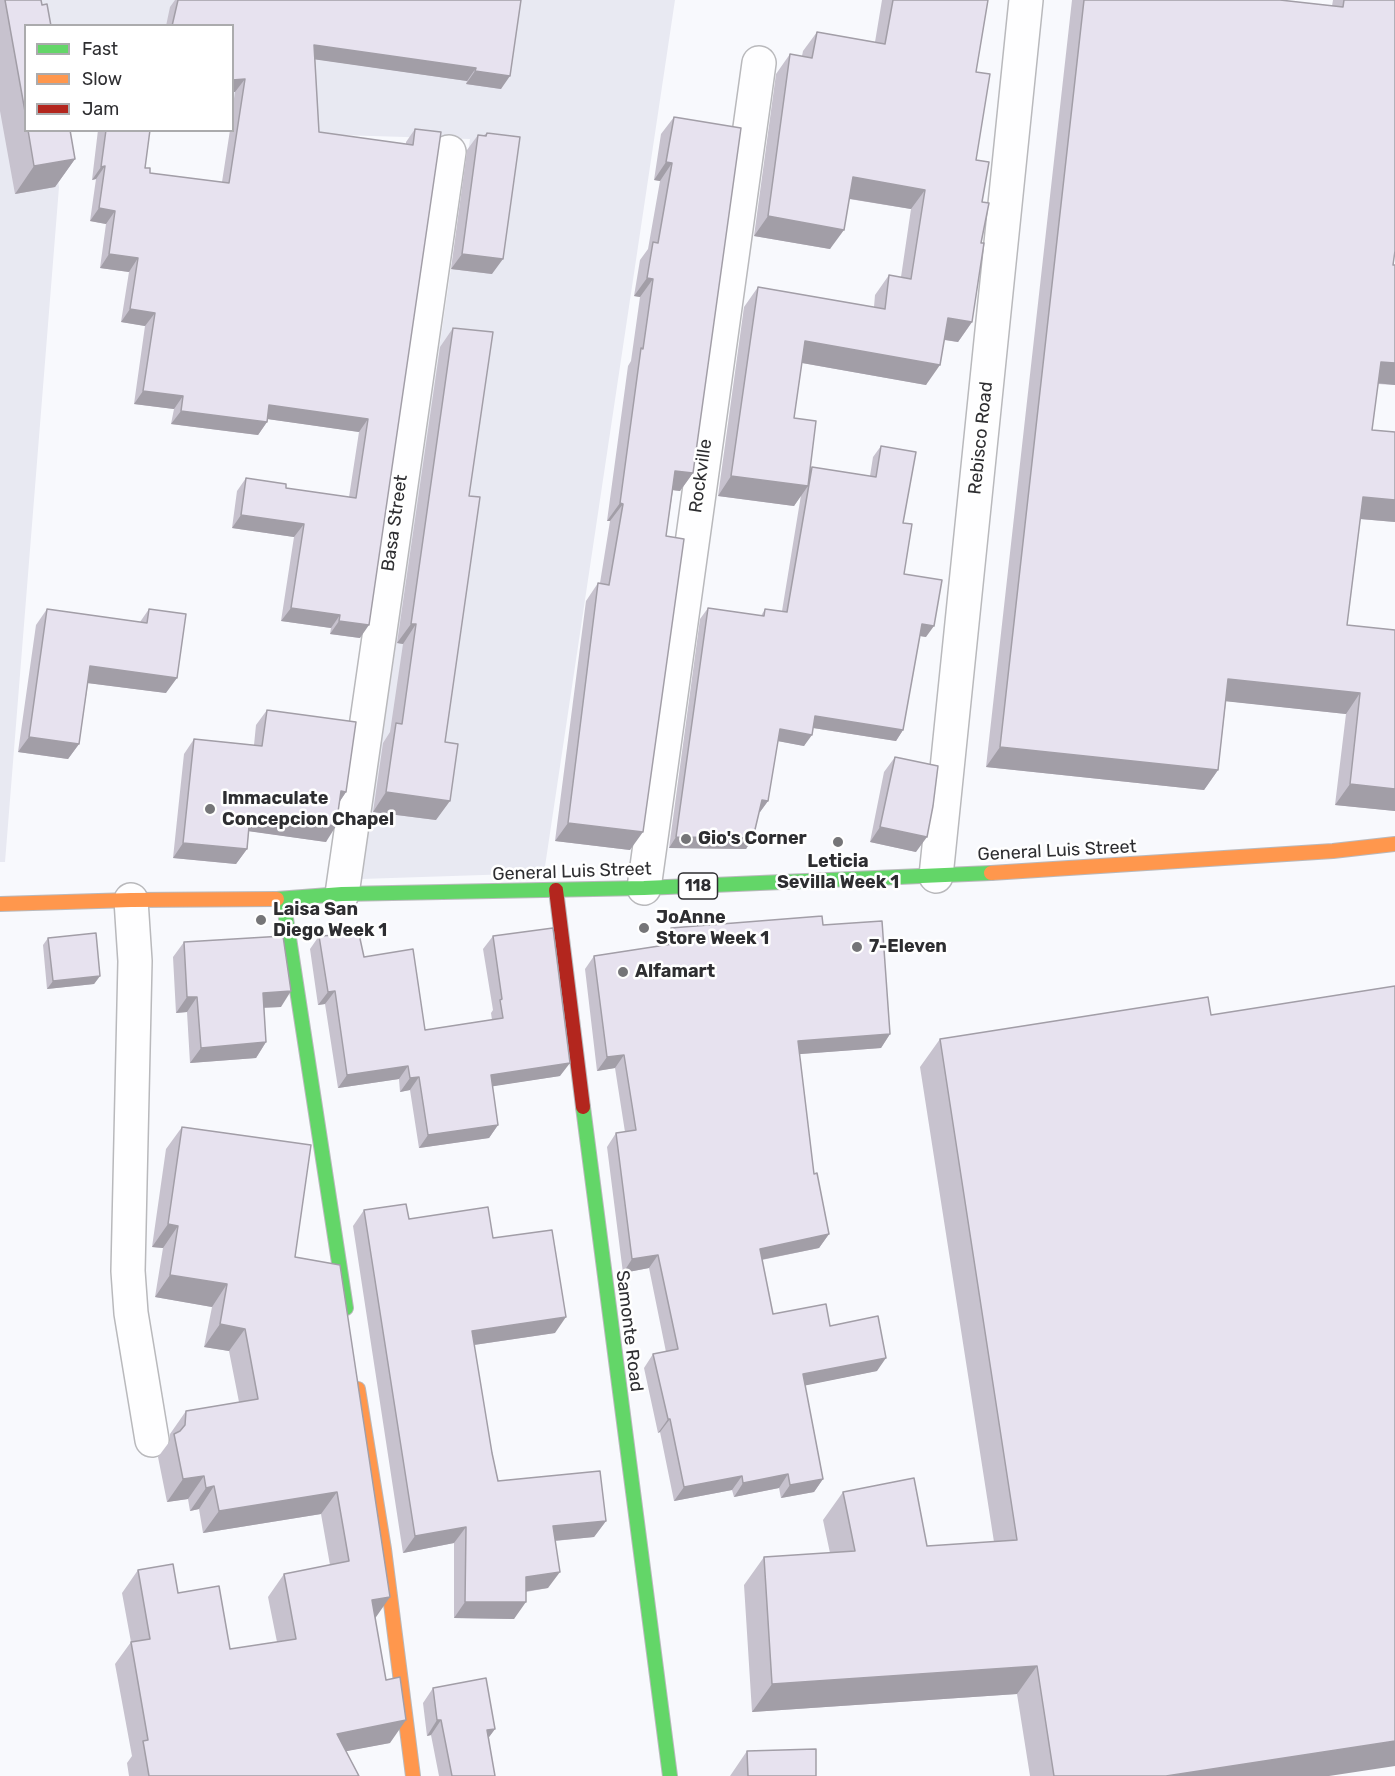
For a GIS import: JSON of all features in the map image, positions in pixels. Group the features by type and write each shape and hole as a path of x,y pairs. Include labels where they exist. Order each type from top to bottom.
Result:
{"street":[{"name":"Rebisco Road","path":"936,876 1026,0"},
{"name":"Rockville","path":"644,888 759,63"},
{"name":"Basa Street","path":"342,894 449,152"},
{"name":"General Luis Street","path":"0,904 283,899 342,894 644,888 936,876 1333,851 1395,844"},
{"name":"Samonte Road","path":"556,890 618,1387 670,1776"},
{"path":"283,899 347,1319"},
{"path":"130,900 135,961 128,1271 131,1313 152,1440"},
{"path":"356,1376 384,1550 413,1776"}],"shaded area":[{"path":"0,0 675,0 544,873 361,879 470,139 234,132 234,24 24,24 24,132 51,132 59,187 5,862 0,862"}],"building":[{"path":"5,0 41,0 42,5 47,4 51,24 24,24 24,106"},
{"path":"178,0 521,0 510,76 475,71 476,68 314,45 319,132 413,145 415,129 441,132 369,625 339,621 340,615 291,608 304,524 241,515 246,478 286,484 286,488 356,498 368,419 269,405 267,422 181,411 183,396 143,391 155,313 130,309 138,258 109,254 115,211 99,208 105,166 101,167 106,132 150,132 145,168 150,168 150,173 229,183 245,79 234,80 234,24 172,24"},
{"path":"893,0 988,0 976,72 990,74 976,160 989,162 982,202 989,203 981,243 984,243 972,322 948,318 940,365 805,341 794,418 816,421 808,486 731,476 758,287 885,309 889,275 911,279 925,190 853,177 844,230 768,216 790,54 812,58 817,32 885,44"},
{"path":"1084,0 1280,0 1343,7 1344,0 1395,0 1395,251 1393,265 1395,265 1395,363 1381,362 1372,430 1395,432 1395,500 1363,497 1347,625 1395,630 1395,789 1350,784 1360,693 1228,679 1218,770 1000,747"},
{"path":"674,117 741,128 693,473 675,471 666,536 684,539 643,832 568,823 598,583 609,585 623,504 620,503 641,348 643,349 653,279 647,278 653,242 658,243 672,163 666,162"},
{"path":"28,132 70,132 75,159 34,166"},
{"path":"487,133 520,137 503,259 462,254 478,135 486,136"},
{"path":"453,328 493,332 469,496 480,497 445,742 458,744 450,801 386,792 396,723 402,724 416,624 411,624"},
{"path":"881,446 916,452 903,523 912,524 904,574 942,580 934,626 922,624 903,730 815,716 812,735 780,729 768,801 762,800 753,838 676,837 708,608 764,616 765,609 787,612 812,467 876,477"},
{"path":"47,609 147,623 149,609 186,614 177,678 90,666 79,744 29,737"},
{"path":"267,710 356,722 346,792 341,791 336,826 250,815 247,849 183,843 194,739 262,746"},
{"path":"895,757 938,766 927,837 880,827"},
{"path":"822,916 823,925 882,921 890,1034 798,1041 814,1174 817,1173 829,1234 760,1249 773,1314 826,1304 830,1326 878,1316 886,1358 803,1374 823,1479 790,1485 788,1474 743,1483 742,1476 684,1487 670,1419 668,1419 653,1354 678,1349 658,1255 632,1259 616,1133 636,1130 624,1055 607,1057 594,956 672,944 671,928"},
{"path":"553,928 570,1063 491,1075 498,1125 428,1135 419,1077 410,1078 408,1066 347,1075 335,991 328,992 319,936 359,934 364,957 413,949 425,1030 503,1018 493,936"},
{"path":"96,933 100,976 53,981 48,938"},
{"path":"283,936 291,991 263,993 266,1042 201,1048 197,997 187,997 184,942"},
{"path":"1395,986 1395,1741 1166,1776 1054,1776 1037,1666 772,1684 764,1557 855,1551 843,1492 914,1478 927,1546 1017,1540 940,1039 1208,997 1211,1015"},
{"path":"182,1127 311,1145 295,1257 340,1265 390,1597 372,1600 386,1680 400,1677 406,1720 337,1734 359,1776 149,1776 143,1741 148,1740 131,1642 150,1639 138,1570 173,1564 178,1593 219,1586 230,1649 296,1639 284,1574 349,1561 337,1492 219,1511 214,1486 206,1488 204,1476 183,1479 174,1434 185,1425 186,1411 258,1399 245,1329 220,1324 227,1284 170,1275 178,1226 168,1224"},
{"path":"406,1204 409,1219 488,1207 493,1238 552,1230 566,1317 472,1331 492,1453 498,1481 600,1471 606,1521 553,1526 560,1572 526,1577 526,1602 465,1602 466,1527 415,1536 364,1210"},
{"path":"486,1678 495,1729 487,1730 495,1776 452,1776 441,1720 437,1720 433,1688"},
{"path":"816,1749 816,1776 748,1776 747,1751"}],"traffic: fast":[{"path":"277,899 342,894 644,888 991,873"},
{"path":"283,899 346,1308"},
{"path":"583,1107 670,1776"}],"traffic: slow":[{"path":"991,873 1333,851 1395,844"},
{"path":"0,904 277,899"},
{"path":"358,1389 384,1549 413,1776"}],"traffic: jam":[{"path":"556,890 583,1107"}],"place":[{"name":"Immaculate Concepcion Chapel","path":"210,809"},
{"name":"Gio's Corner","path":"686,839"},
{"name":"Leticia Sevilla Week 1","path":"838,842"},
{"name":"Laisa San Diego Week 1","path":"261,920"},
{"name":"JoAnne Store Week 1","path":"644,928"},
{"name":"7-Eleven","path":"857,947"},
{"name":"Alfamart","path":"623,972"}]}
